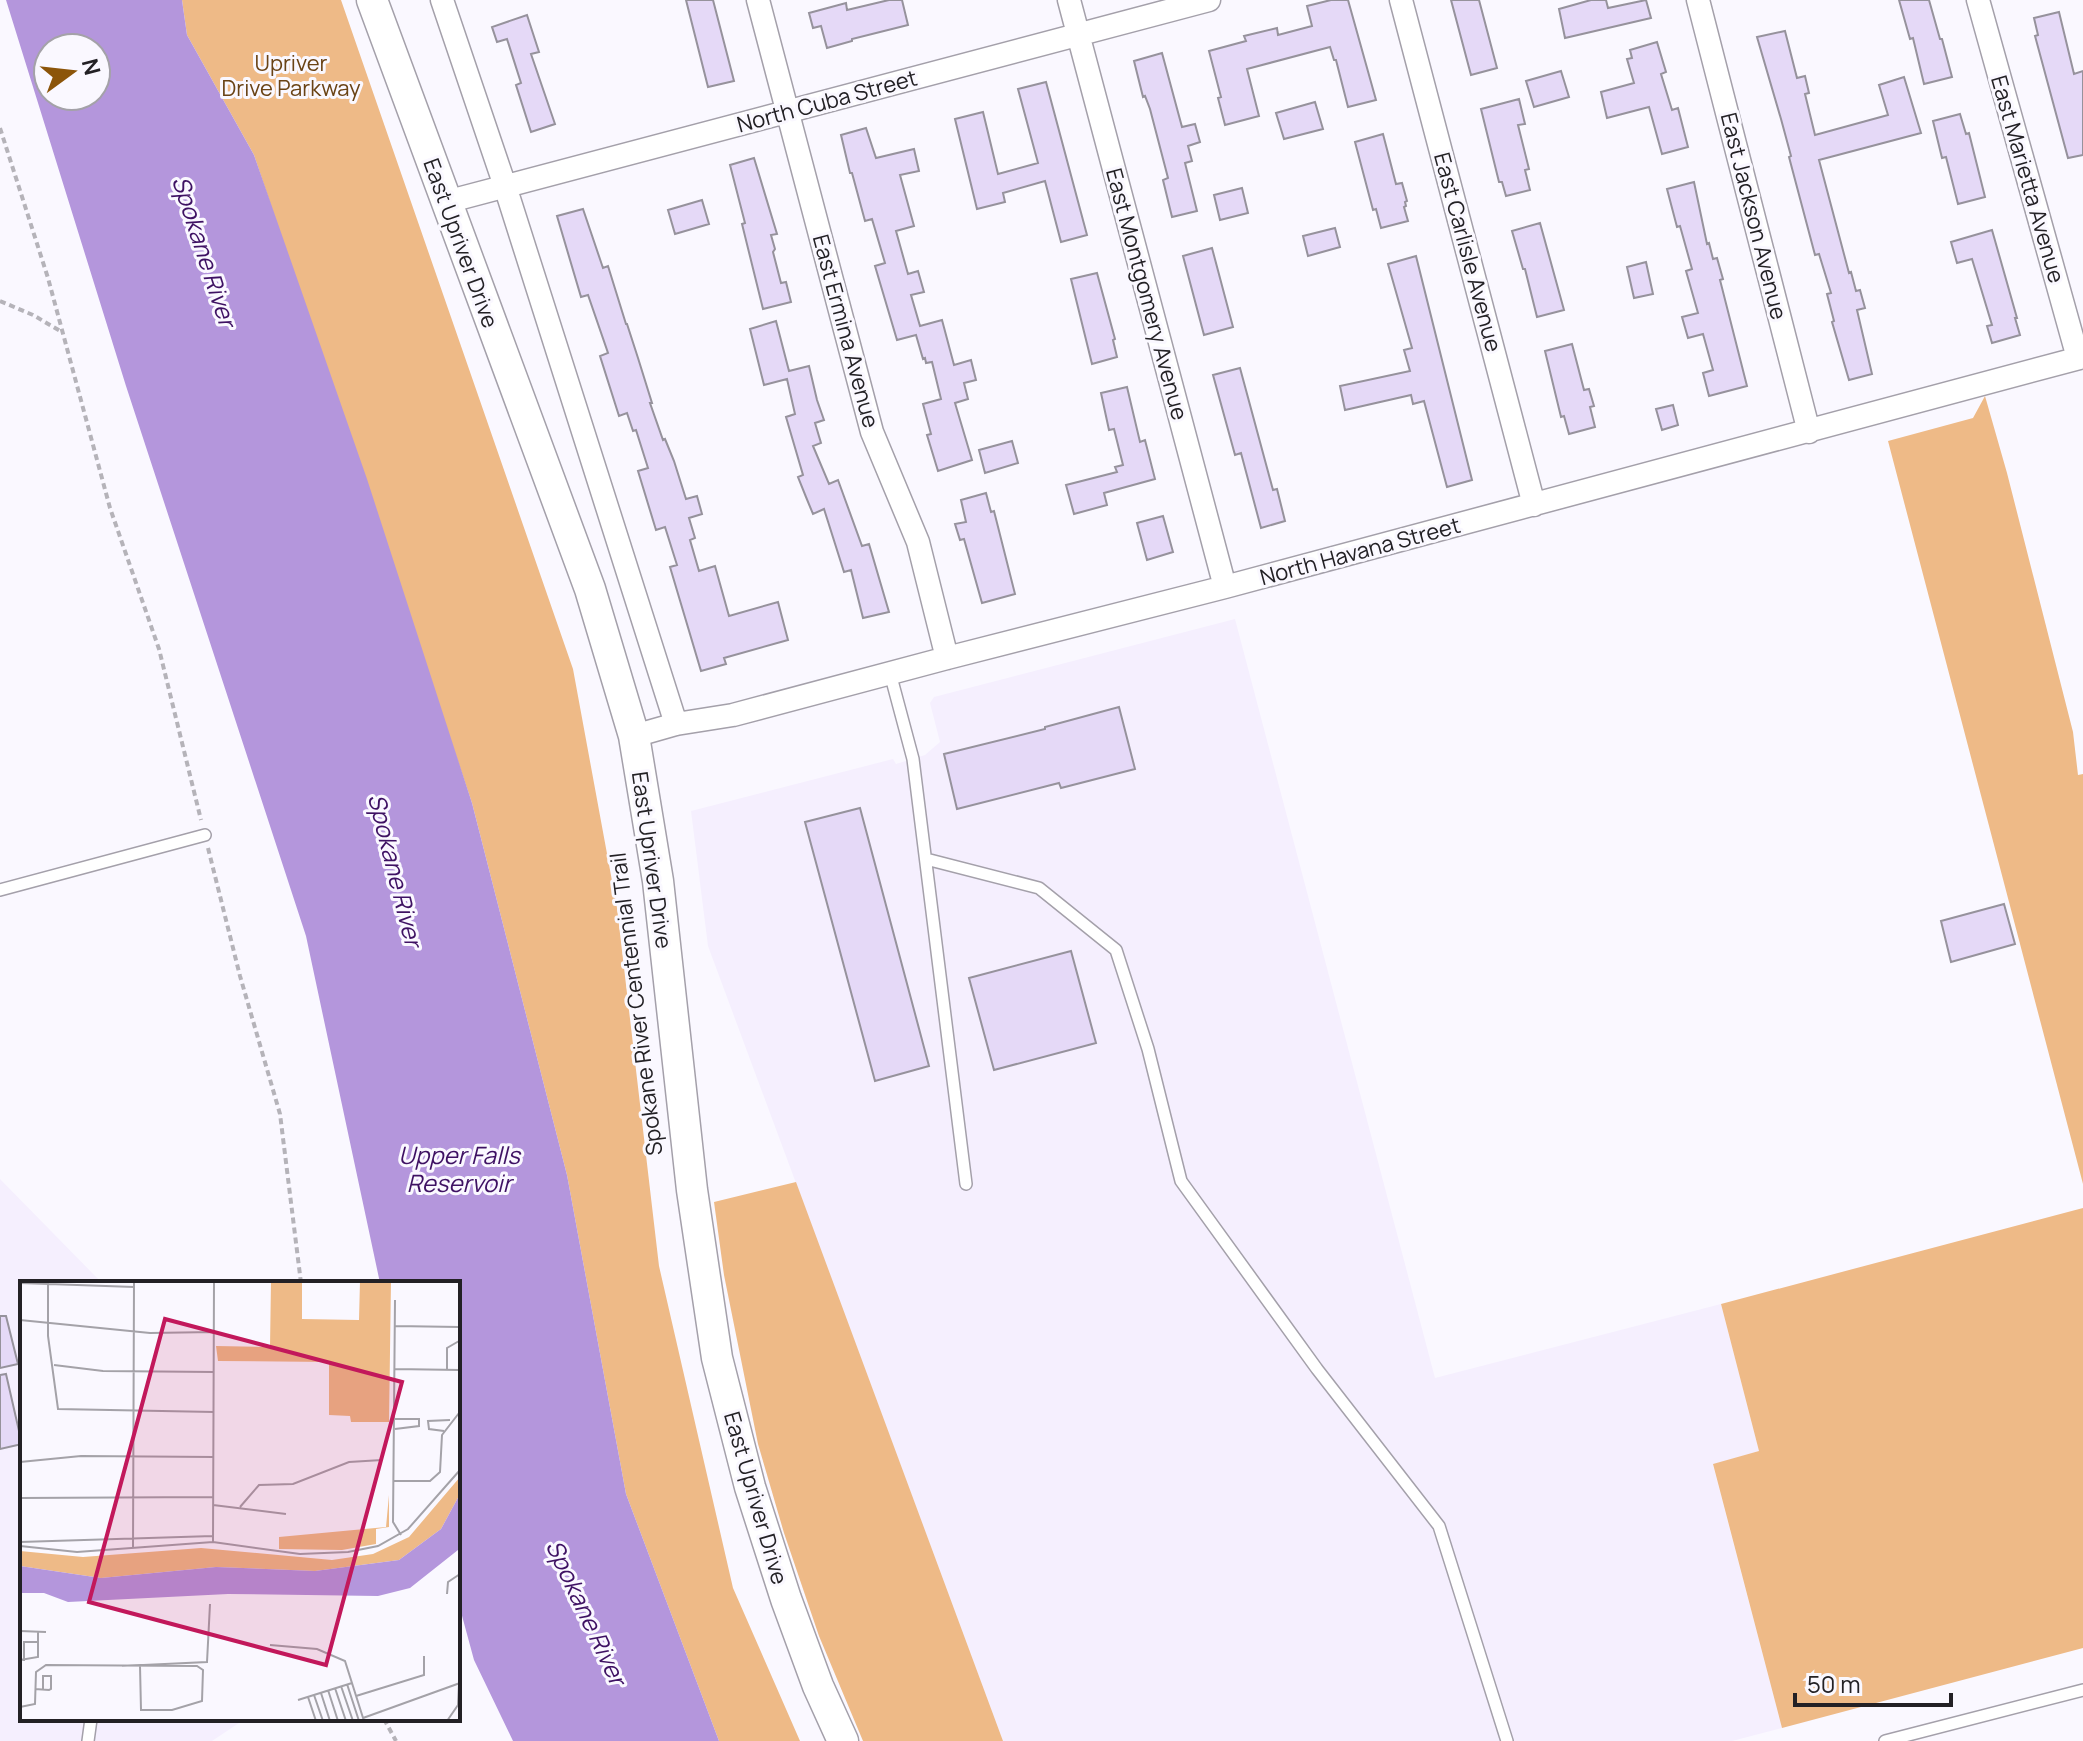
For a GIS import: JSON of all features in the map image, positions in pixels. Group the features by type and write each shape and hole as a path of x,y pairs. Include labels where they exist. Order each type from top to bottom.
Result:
{"street":[{"name":"East Upriver Drive","path":"372,0 590,589 634,736 658,881 692,1190 717,1358 750,1487 786,1599 818,1686 843,1741"},
{"path":"442,0 505,186 676,724"},
{"name":"East Ermina Avenue","path":"758,0 872,432 918,542 947,658"},
{"name":"East Montgomery Avenue","path":"1069,0 1225,587"},
{"name":"North Cuba Street","path":"446,202 1209,0"},
{"name":"East Carlisle Avenue","path":"1401,0 1534,505"},
{"name":"East Jackson Avenue","path":"1698,0 1809,432"},
{"name":"East Marietta Avenue","path":"1978,0 2080,358"},
{"name":"North Havana Street","path":"634,736 676,724 733,715 1225,587 2080,358"}],"lane":[{"path":"890,673 913,759 966,1184"},
{"path":"0,890 205,835"},
{"path":"926,859 1039,888 1116,950 1148,1049 1181,1181 1317,1369 1439,1526 1507,1741"},
{"path":"1885,1741 2083,1690"},
{"path":"88,1741 91,1721"}],"path":[{"path":"0,128 48,278 110,508 159,649 240,976 280,1114 301,1281"},
{"path":"0,301 62,332"},
{"path":"385,1721 396,1741"}],"shaded area":[{"path":"1235,619 1435,1378 1721,1304 1759,1451 1713,1465 1782,1728 1732,1741 1003,1741 708,946 691,811 893,759 896,764 925,755 940,742 930,703 934,697"},
{"path":"0,1179 100,1281 20,1281 20,1721 242,1721 212,1741 0,1741"}],"green space":[{"name":"Upriver Drive Parkway","path":"182,0 341,0 573,669 617,908 659,1266 733,1588 800,1741 719,1741 626,1494 567,1175 472,803 254,155 187,35"},
{"path":"1985,396 2073,732 2078,775 2083,774 2083,1184 1888,441 1973,418"},
{"path":"796,1182 1003,1741 863,1741 819,1636 758,1444 724,1275 714,1202"},
{"path":"2083,1208 2083,1648 1782,1728 1713,1464 1759,1451 1721,1304"}],"water":[{"name":"Upper Falls Reservoir","path":"6,0 182,0 187,35 254,155 367,479 472,803 567,1175 626,1494 719,1741 513,1741 474,1660 460,1608 460,1281 380,1281 306,936 126,386 41,112 112,112 112,32 32,32 32,84"}],"building":[{"path":"686,0 713,0 734,81 708,87"},
{"path":"902,0 908,25 827,48 821,26 813,28 809,13 846,3 847,10"},
{"path":"1331,0 1348,0 1376,100 1348,107 1330,47 1247,69 1259,116 1225,125 1209,51 1246,41 1244,36 1277,28 1278,35 1312,26 1307,6"},
{"path":"1451,0 1479,0 1497,68 1471,75"},
{"path":"1591,0 1606,0 1608,8 1646,0 1651,18 1565,38 1559,9"},
{"path":"1899,0 1929,0 1952,77 1924,84 1913,38 1910,39"},
{"path":"2059,12 2074,74 2083,71 2083,155 2068,158 2035,36 2038,35 2034,18"},
{"path":"527,15 539,52 531,54 555,124 531,132 516,85 521,83 507,39 497,42 492,27"},
{"path":"1785,31 1797,78 1805,76 1809,93 1805,94 1815,135 1888,115 1879,85 1904,77 1921,133 1819,160 1849,273 1856,291 1860,290 1865,308 1857,310 1872,374 1849,380 1832,322 1827,294 1831,293 1819,254 1815,255 1757,37"},
{"path":"1657,42 1666,72 1661,74 1672,110 1678,108 1688,147 1662,154 1649,107 1607,118 1601,92 1634,83 1627,59 1632,58 1630,50"},
{"path":"1162,53 1182,127 1195,124 1200,142 1188,146 1192,161 1185,163 1197,211 1172,217 1163,180 1168,178 1134,61"},
{"path":"1561,71 1569,97 1534,107 1526,81"},
{"path":"1046,82 1087,235 1061,242 1045,181 1003,193 1005,202 977,209 955,119 983,112 998,174 1038,163 1018,89"},
{"path":"1519,99 1525,124 1518,125 1529,169 1525,170 1530,190 1506,196 1502,182 1499,182 1481,109"},
{"path":"1315,102 1323,129 1284,139 1276,113"},
{"path":"1960,114 1966,134 1969,133 1985,197 1958,204 1933,121"},
{"path":"866,128 876,158 914,149 919,171 900,175 914,226 896,231 908,274 918,271 924,292 911,295 920,326 942,320 954,365 971,360 976,380 964,383 968,399 955,403 972,460 938,471 927,435 931,434 923,404 941,399 932,362 926,363 923,359 916,335 897,340 875,266 885,263 872,219 865,221 841,135"},
{"path":"1383,134 1396,184 1402,183 1408,221 1381,228 1376,209 1373,210 1355,142"},
{"path":"754,158 777,234 771,235 773,252 781,283 786,282 791,302 763,309 730,165"},
{"path":"1694,182 1707,244 1713,259 1717,258 1723,279 1720,280 1747,386 1709,396 1703,373 1713,370 1703,334 1688,338 1682,317 1698,313 1686,271 1692,269 1667,189"},
{"path":"1242,188 1248,213 1220,220 1214,195"},
{"path":"702,200 709,224 675,234 668,210"},
{"path":"583,209 603,268 608,266 650,403 686,499 697,496 702,514 689,518 695,538 690,540 699,571 715,566 729,616 778,602 788,640 724,658 726,664 701,671 670,567 677,565 665,527 656,530 638,471 648,468 636,430 633,431 627,413 619,416 600,356 608,353 588,295 581,297 557,216"},
{"path":"1540,223 1564,310 1537,317 1512,231"},
{"path":"1335,228 1340,247 1308,256 1303,236"},
{"path":"1992,230 2020,335 1992,343 1987,326 1992,325 1972,259 1957,263 1951,242"},
{"path":"1212,248 1233,327 1204,335 1183,256"},
{"path":"1416,256 1472,480 1447,487 1424,401 1413,404 1411,395 1345,410 1340,386 1410,371 1404,350 1412,348 1388,264"},
{"path":"1646,262 1653,294 1634,298 1627,267"},
{"path":"1097,273 1117,357 1092,364 1071,279"},
{"path":"776,321 789,371 809,366 824,420 815,423 821,443 813,446 829,484 838,480 862,546 869,544 889,612 863,618 851,570 844,572 824,509 813,514 798,477 803,475 786,417 795,414 787,379 764,385 750,329"},
{"path":"1572,344 1584,390 1589,389 1594,406 1590,407 1595,427 1569,434 1564,416 1561,417 1545,351"},
{"path":"1240,368 1273,490 1277,489 1285,521 1261,528 1241,453 1235,455 1213,375"},
{"path":"1127,387 1140,442 1145,440 1155,479 1104,493 1107,505 1074,514 1066,485 1117,472 1115,467 1123,465 1114,429 1109,430 1101,393"},
{"path":"1673,405 1678,425 1662,430 1656,409"},
{"path":"1012,441 1018,463 985,473 979,450"},
{"path":"986,493 991,512 994,511 1015,594 982,603 964,539 960,540 955,524 966,522 961,500"},
{"path":"1163,516 1173,552 1147,560 1137,523"},
{"path":"1119,707 1135,769 1061,788 1059,783 957,809 944,754"},
{"path":"860,808 929,1066 875,1081 805,822"},
{"path":"2004,904 2015,944 1951,962 1941,921"},
{"path":"1071,951 1096,1043 994,1070 969,978"},
{"path":"0,1316 6,1316 18,1364 0,1368"},
{"path":"6,1374 20,1444 0,1449 0,1375"}],"water label":[{"name":"Spokane River","path":"205,251"},
{"name":"Spokane River","path":"396,870"},
{"name":"Spokane River","path":"587,1612"}]}
